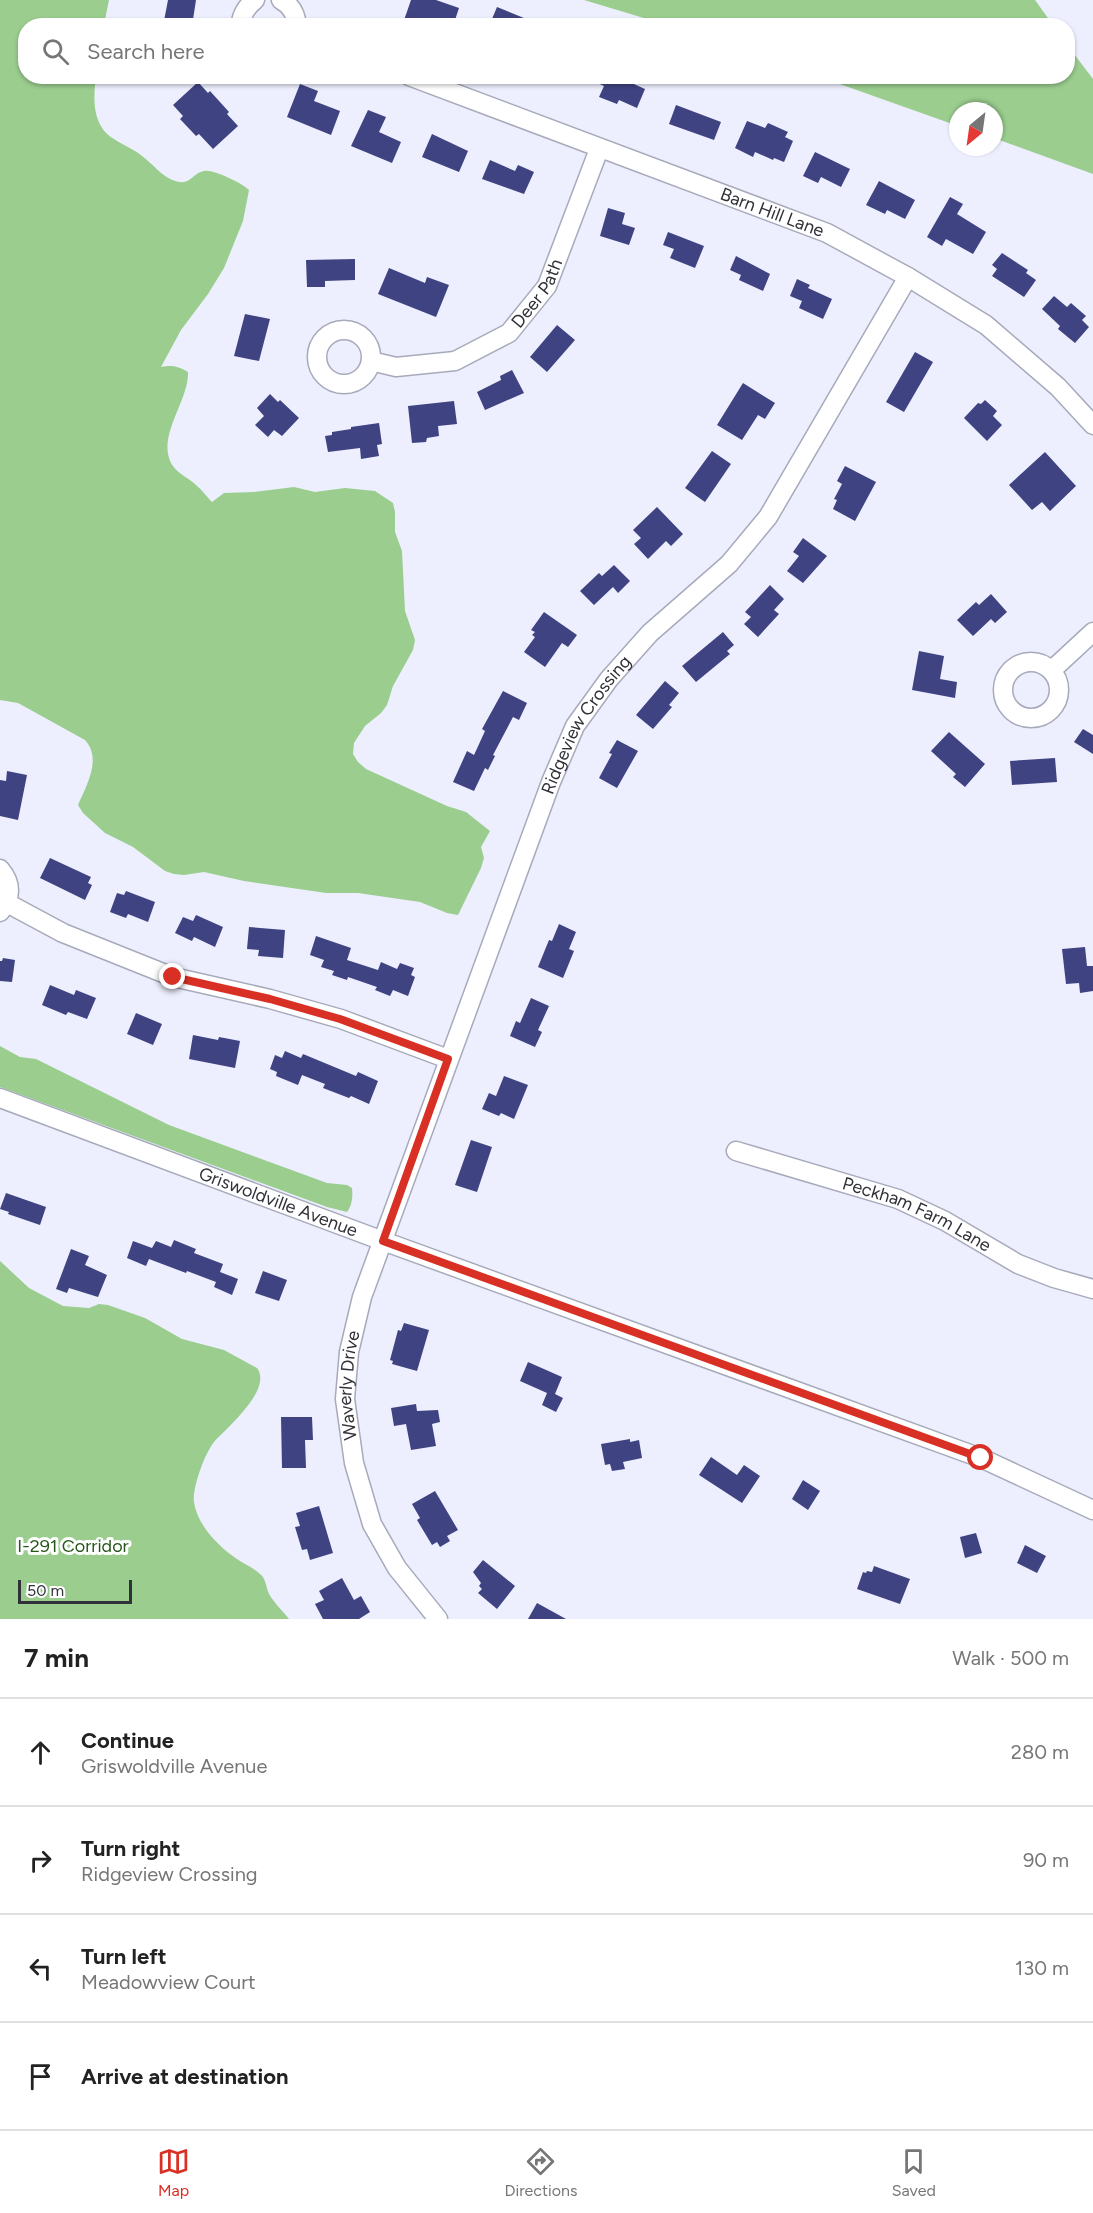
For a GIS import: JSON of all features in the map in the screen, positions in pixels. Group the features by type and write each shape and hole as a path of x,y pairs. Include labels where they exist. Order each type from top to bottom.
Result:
{"street":[{"path":"242,18 247,7 255,0"},
{"path":"281,0 287,3 295,18"},
{"name":"Barn Hill Lane","path":"430,84 599,149 827,232 908,277 986,325 1058,387 1093,425"},
{"name":"Deer Path","path":"371,361 396,367 455,362 509,333 547,286 599,149"},
{"name":"Ridgeview Crossing","path":"383,1241 551,782 575,726 609,679 650,633 729,564 768,517 908,277"},
{"path":"1052,670 1093,632"},
{"path":"0,869 9,884 4,907 63,933 173,977 270,999 340,1019 448,1059"},
{"name":"Griswoldville Avenue","path":"0,1098 383,1241 981,1458 1093,1510"},
{"name":"Peckham Farm Lane","path":"736,1151 898,1199 945,1221 1018,1264 1054,1278 1093,1289"},
{"name":"Waverly Drive","path":"383,1241 362,1297 349,1352 345,1399 354,1463 372,1524 397,1568 438,1619"}],"green space":[{"path":"0,0 109,0 105,18 18,18 18,84 95,84 96,111 101,127 107,134 139,154 170,179 185,182 200,172 208,171 227,177 249,190 243,221 224,268 181,330 161,367 174,366 188,372 184,395 170,430 168,452 171,463 212,502 224,493 294,487 315,492 345,488 375,491 393,503 395,532 402,551 405,611 415,640 413,650 393,686 387,705 365,726 354,743 353,754 366,769 447,806 466,812 490,831 481,847 484,858 481,868 458,915 420,902 358,893 326,893 244,881 204,872 184,875 165,871 133,847 105,833 83,813 78,805 89,780 93,763 90,747 85,740 18,703 0,700"},
{"path":"584,0 1035,0 1048,18 644,18"},
{"path":"1075,55 1093,79 1093,174 1003,141 1003,102 949,102 949,123 840,84 1075,84"},
{"path":"0,1046 20,1057 36,1059 169,1125 327,1183 347,1185 352,1188 350,1207 347,1212 327,1207 0,1087"},
{"name":"I-291 Corridor","path":"0,1261 29,1288 63,1306 89,1308 99,1304 108,1305 145,1318 182,1339 224,1350 257,1368 260,1377 254,1397 238,1418 210,1447 197,1480 194,1502 199,1519 210,1535 230,1554 262,1576 271,1597 289,1619 0,1619"}],"building":[{"path":"168,0 196,0 193,18 165,18"},
{"path":"411,0 436,0 459,8 456,18 405,18"},
{"path":"497,7 524,18 492,18"},
{"path":"196,84 200,84 208,93 210,91 238,126 213,149 199,134 196,136 180,119 183,116 173,105"},
{"path":"300,84 318,91 314,101 340,111 331,135 287,117"},
{"path":"600,84 634,84 645,89 637,108 619,100 617,104 599,97 604,86"},
{"path":"676,105 721,122 714,140 669,124"},
{"path":"368,110 386,117 379,132 401,142 392,163 351,146"},
{"path":"747,121 765,128 768,123 788,132 785,137 793,141 784,162 755,152 753,157 735,148"},
{"path":"432,134 468,151 459,172 422,157"},
{"path":"815,152 850,169 841,187 821,177 818,183 803,176"},
{"path":"490,160 515,171 518,165 534,172 524,194 482,179"},
{"path":"879,181 915,200 905,219 887,210 885,214 866,205"},
{"path":"950,197 963,204 957,214 986,232 973,254 946,239 942,246 927,237"},
{"path":"608,208 625,213 622,224 635,228 629,245 600,236"},
{"path":"668,232 704,246 695,268 670,258 674,249 663,245"},
{"path":"1002,253 1028,270 1026,273 1036,280 1024,297 992,276 997,269 992,265"},
{"path":"736,256 770,274 763,291 739,280 741,275 730,270"},
{"path":"355,259 355,280 325,281 325,287 307,287 306,260"},
{"path":"389,268 425,283 427,277 449,285 436,317 378,294"},
{"path":"797,279 810,285 808,288 832,299 823,319 799,308 802,301 790,296"},
{"path":"1054,296 1067,307 1071,303 1086,316 1082,320 1089,327 1075,343 1058,329 1060,326 1042,309"},
{"path":"245,314 270,319 259,361 234,356"},
{"path":"557,325 575,340 547,372 530,357"},
{"path":"915,352 933,362 904,412 886,402"},
{"path":"512,370 524,393 485,410 477,392 501,380 500,376"},
{"path":"743,383 775,403 765,419 758,415 742,440 717,425"},
{"path":"270,394 299,418 282,436 274,430 268,437 255,425 264,416 257,408"},
{"path":"985,400 997,411 993,416 1002,425 987,441 964,418 978,403 981,404"},
{"path":"454,401 457,424 438,426 439,436 427,438 426,442 412,443 408,406"},
{"path":"379,423 382,444 377,445 379,456 361,459 360,448 328,452 325,436 332,435 332,432"},
{"path":"712,451 731,464 705,502 685,488"},
{"path":"1045,452 1076,486 1050,511 1042,502 1032,510 1009,485"},
{"path":"845,466 876,482 855,521 833,509 837,500 834,499 842,484 837,481"},
{"path":"657,507 683,534 671,546 666,541 648,559 634,544 641,538 633,530"},
{"path":"803,538 827,556 803,583 787,571 799,556 793,552"},
{"path":"614,565 630,581 618,593 613,587 594,605 580,591 599,573 602,576"},
{"path":"770,585 784,599 774,610 779,614 758,637 744,624 751,617 745,612"},
{"path":"991,594 1007,612 995,623 991,619 973,636 957,620 976,602 979,605"},
{"path":"544,612 577,635 568,647 562,643 545,667 524,652 535,637 532,635 535,632 531,630"},
{"path":"723,632 734,645 727,651 730,654 696,682 682,666"},
{"path":"919,651 944,656 940,679 957,682 955,698 912,690"},
{"path":"665,681 679,693 669,705 672,707 653,729 636,715"},
{"path":"503,691 527,703 519,720 513,717 493,755 495,756 488,770 485,768 474,791 453,782 467,751 474,755 485,731 482,729"},
{"path":"1083,729 1093,735 1093,754 1074,742"},
{"path":"949,732 985,764 965,787 953,777 956,774 931,751"},
{"path":"617,740 638,751 617,788 599,778"},
{"path":"1055,758 1057,782 1012,785 1010,761"},
{"path":"7,771 27,775 18,820 0,816 0,780 6,781"},
{"path":"50,858 91,877 88,883 92,885 85,900 40,878"},
{"path":"126,891 155,902 148,922 128,914 126,918 110,912 117,893 124,895"},
{"path":"196,915 223,927 215,947 194,937 192,941 175,933 183,917 193,921"},
{"path":"559,924 576,932 569,949 574,951 563,978 538,967 549,940 552,941"},
{"path":"249,927 285,930 283,958 258,956 259,950 247,949"},
{"path":"316,936 351,948 347,960 378,970 381,962 397,969 400,963 414,968 411,975 415,977 408,996 393,990 390,996 375,990 377,987 348,977 347,980 332,975 334,971 321,967 324,960 310,955"},
{"path":"1085,947 1087,966 1093,966 1093,991 1080,993 1079,983 1066,984 1062,949"},
{"path":"3,958 15,960 12,982 0,981 0,961"},
{"path":"50,985 74,995 76,990 96,998 87,1019 68,1012 66,1015 42,1005"},
{"path":"531,998 549,1006 538,1030 542,1032 535,1047 510,1036 516,1021 520,1023"},
{"path":"136,1013 162,1024 153,1045 127,1034"},
{"path":"193,1035 240,1041 235,1068 189,1059"},
{"path":"285,1051 301,1058 303,1054 356,1076 358,1072 378,1081 369,1104 323,1088 325,1084 302,1075 298,1085 276,1076 277,1072 270,1069 275,1055 282,1058"},
{"path":"504,1076 528,1085 514,1119 501,1113 499,1116 482,1109 489,1093 496,1096"},
{"path":"471,1140 492,1147 477,1192 455,1185"},
{"path":"6,1193 46,1207 40,1225 0,1209"},
{"path":"174,1240 196,1249 194,1253 223,1264 220,1272 238,1279 232,1295 214,1287 216,1282 187,1271 186,1273 149,1259 146,1266 127,1258 133,1241 152,1248 156,1241 171,1247"},
{"path":"71,1249 89,1256 85,1265 107,1275 98,1297 69,1288 67,1293 56,1289"},
{"path":"263,1271 287,1280 279,1301 255,1293"},
{"path":"404,1323 429,1330 417,1371 392,1364 393,1361 390,1360 398,1330 401,1331"},
{"path":"528,1362 562,1377 555,1394 563,1398 556,1412 542,1405 547,1393 520,1381"},
{"path":"416,1404 417,1411 438,1410 440,1422 432,1424 436,1446 411,1450 406,1424 394,1426 391,1408"},
{"path":"281,1417 312,1417 313,1440 305,1440 306,1468 282,1468"},
{"path":"630,1439 630,1442 639,1440 642,1458 623,1462 625,1469 612,1471 610,1464 605,1465 601,1444"},
{"path":"711,1457 737,1475 744,1465 760,1476 742,1503 699,1475"},
{"path":"803,1480 820,1491 808,1510 792,1499"},
{"path":"435,1491 458,1530 447,1536 450,1541 440,1547 437,1542 432,1545 417,1520 420,1518 412,1504"},
{"path":"319,1506 333,1553 310,1560 307,1549 302,1550 295,1527 300,1526 296,1513"},
{"path":"976,1533 982,1553 965,1558 960,1537"},
{"path":"1025,1545 1046,1556 1037,1573 1017,1563"},
{"path":"483,1560 515,1586 497,1609 478,1593 482,1589 479,1586 481,1583 473,1572"},
{"path":"874,1566 910,1579 900,1604 857,1589 863,1572 872,1572"},
{"path":"342,1578 354,1600 361,1596 370,1612 359,1619 323,1619 315,1604 324,1600 319,1591"},
{"path":"537,1603 566,1619 528,1619"}],"route":[{"path":"173,977 270,999 340,1019 448,1059 383,1241 981,1458"}]}
